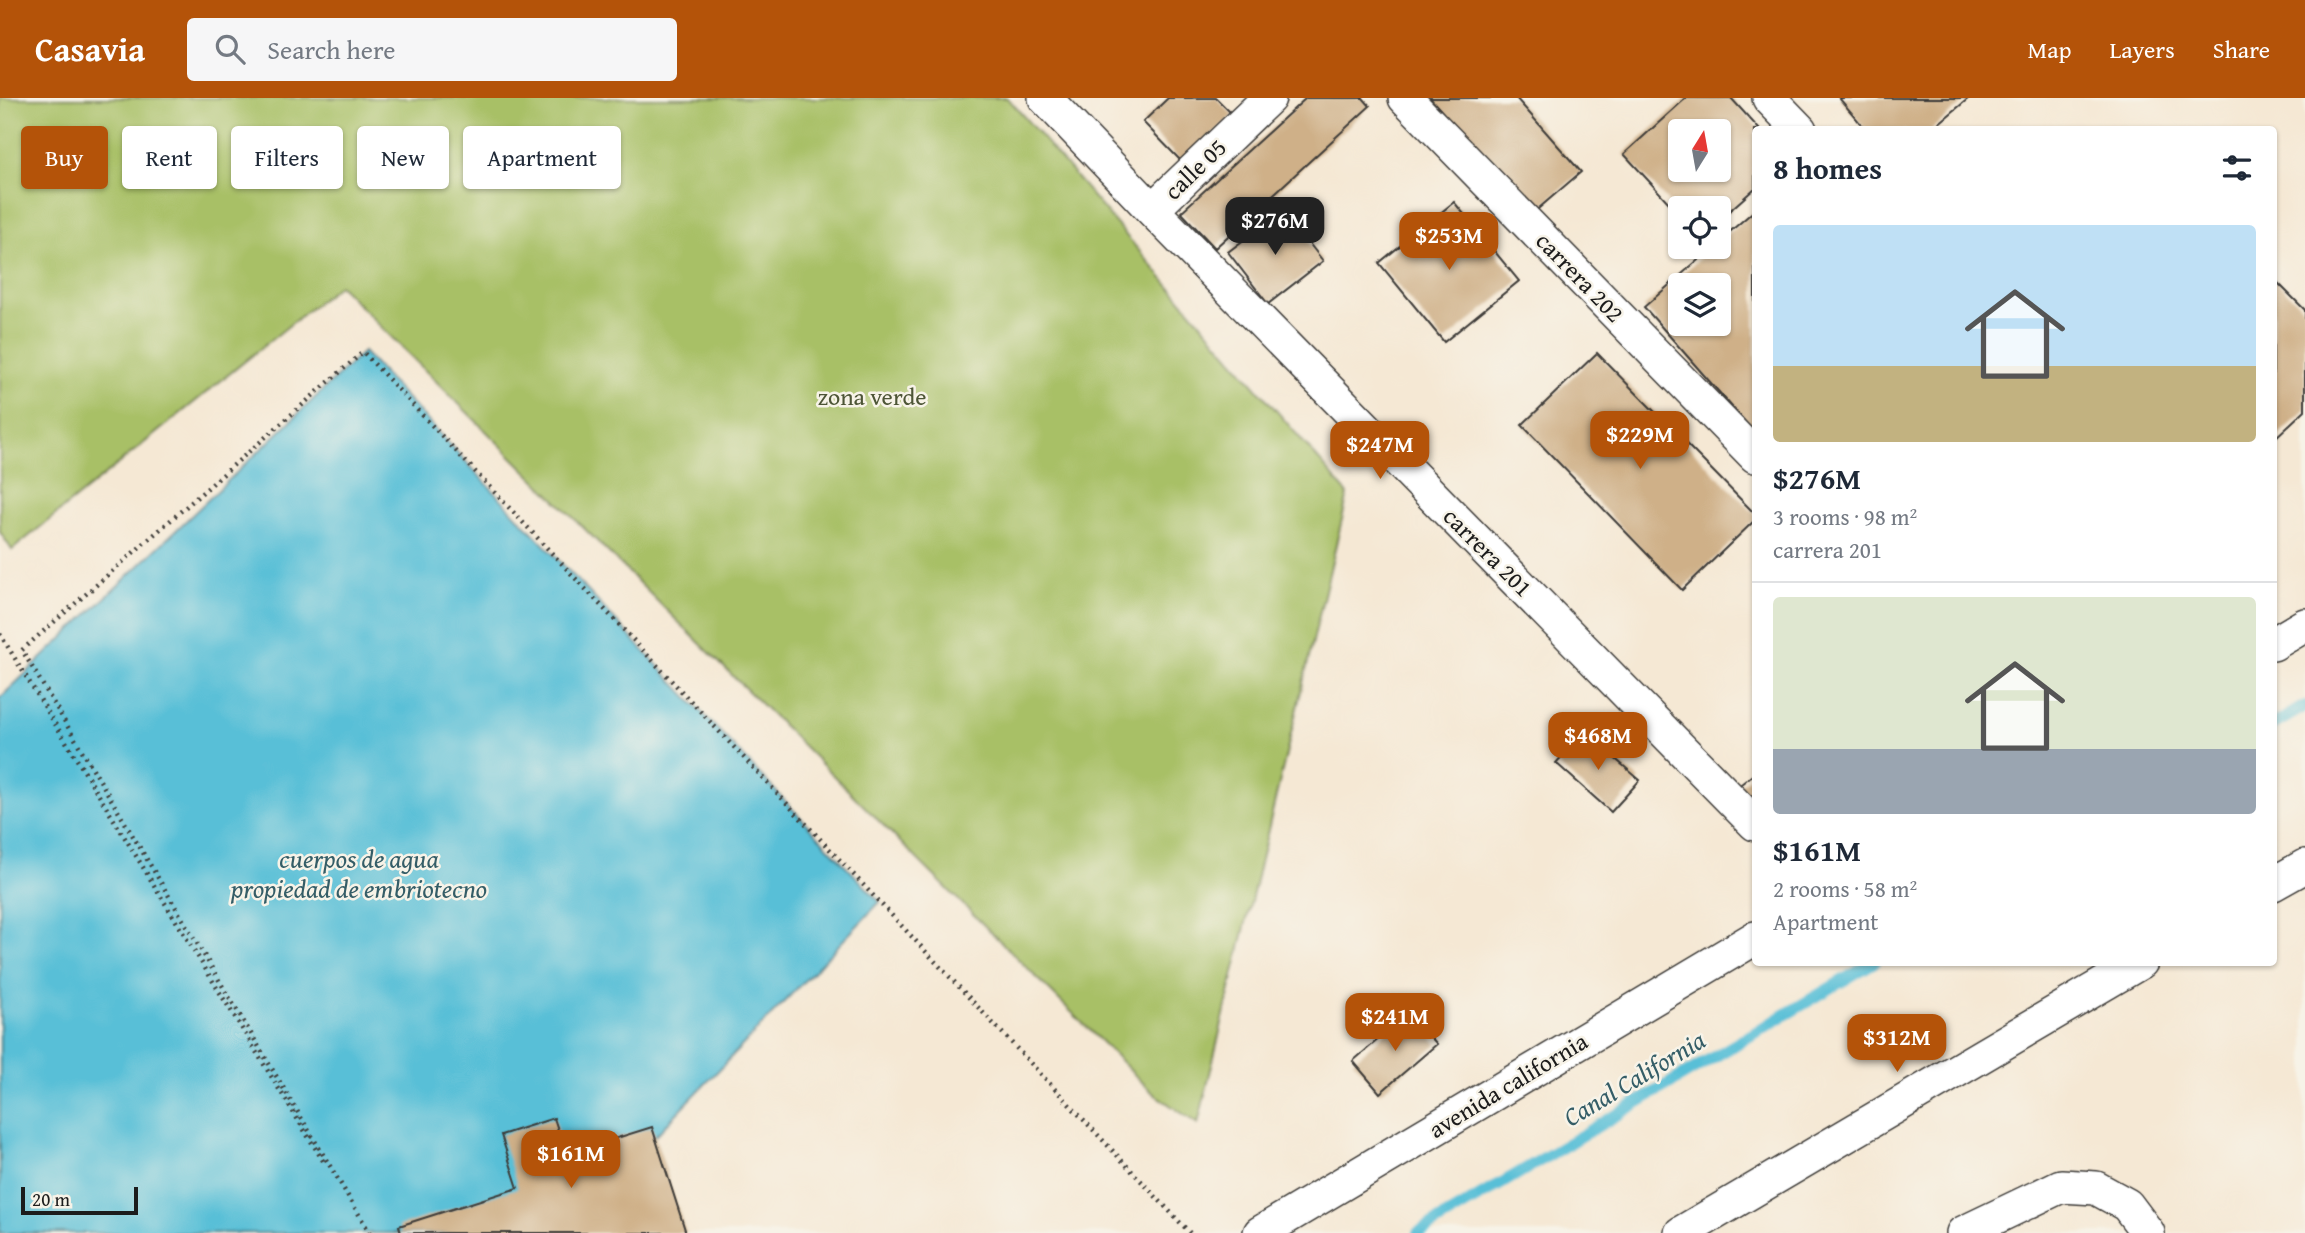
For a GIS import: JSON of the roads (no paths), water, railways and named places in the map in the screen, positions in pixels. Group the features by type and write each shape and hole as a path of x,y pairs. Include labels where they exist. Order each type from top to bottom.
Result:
{"street":[{"name":"carrera 201","path":"1045,98 1752,821"},
{"name":"calle 05","path":"1152,210 1269,98"},
{"name":"carrera 202","path":"1405,98 1752,453"},
{"path":"1769,98 1796,126"},
{"path":"2277,882 2305,866"},
{"name":"avenida california","path":"1260,1233 1752,940"},
{"path":"1681,1233 2134,966"},
{"path":"1963,1233 2061,1186 2096,1188 2127,1205 2148,1233"}],"water":[{"name":"cuerpos de agua propiedad de embriotecno","path":"363,352 880,902 562,1233 0,1233 0,698"}],"waterway":[{"name":"Canal California","path":"2277,723 2305,706"},
{"name":"Canal California","path":"1418,1233 1867,966"}],"park label":[{"name":"zona verde","path":"872,396"}]}
